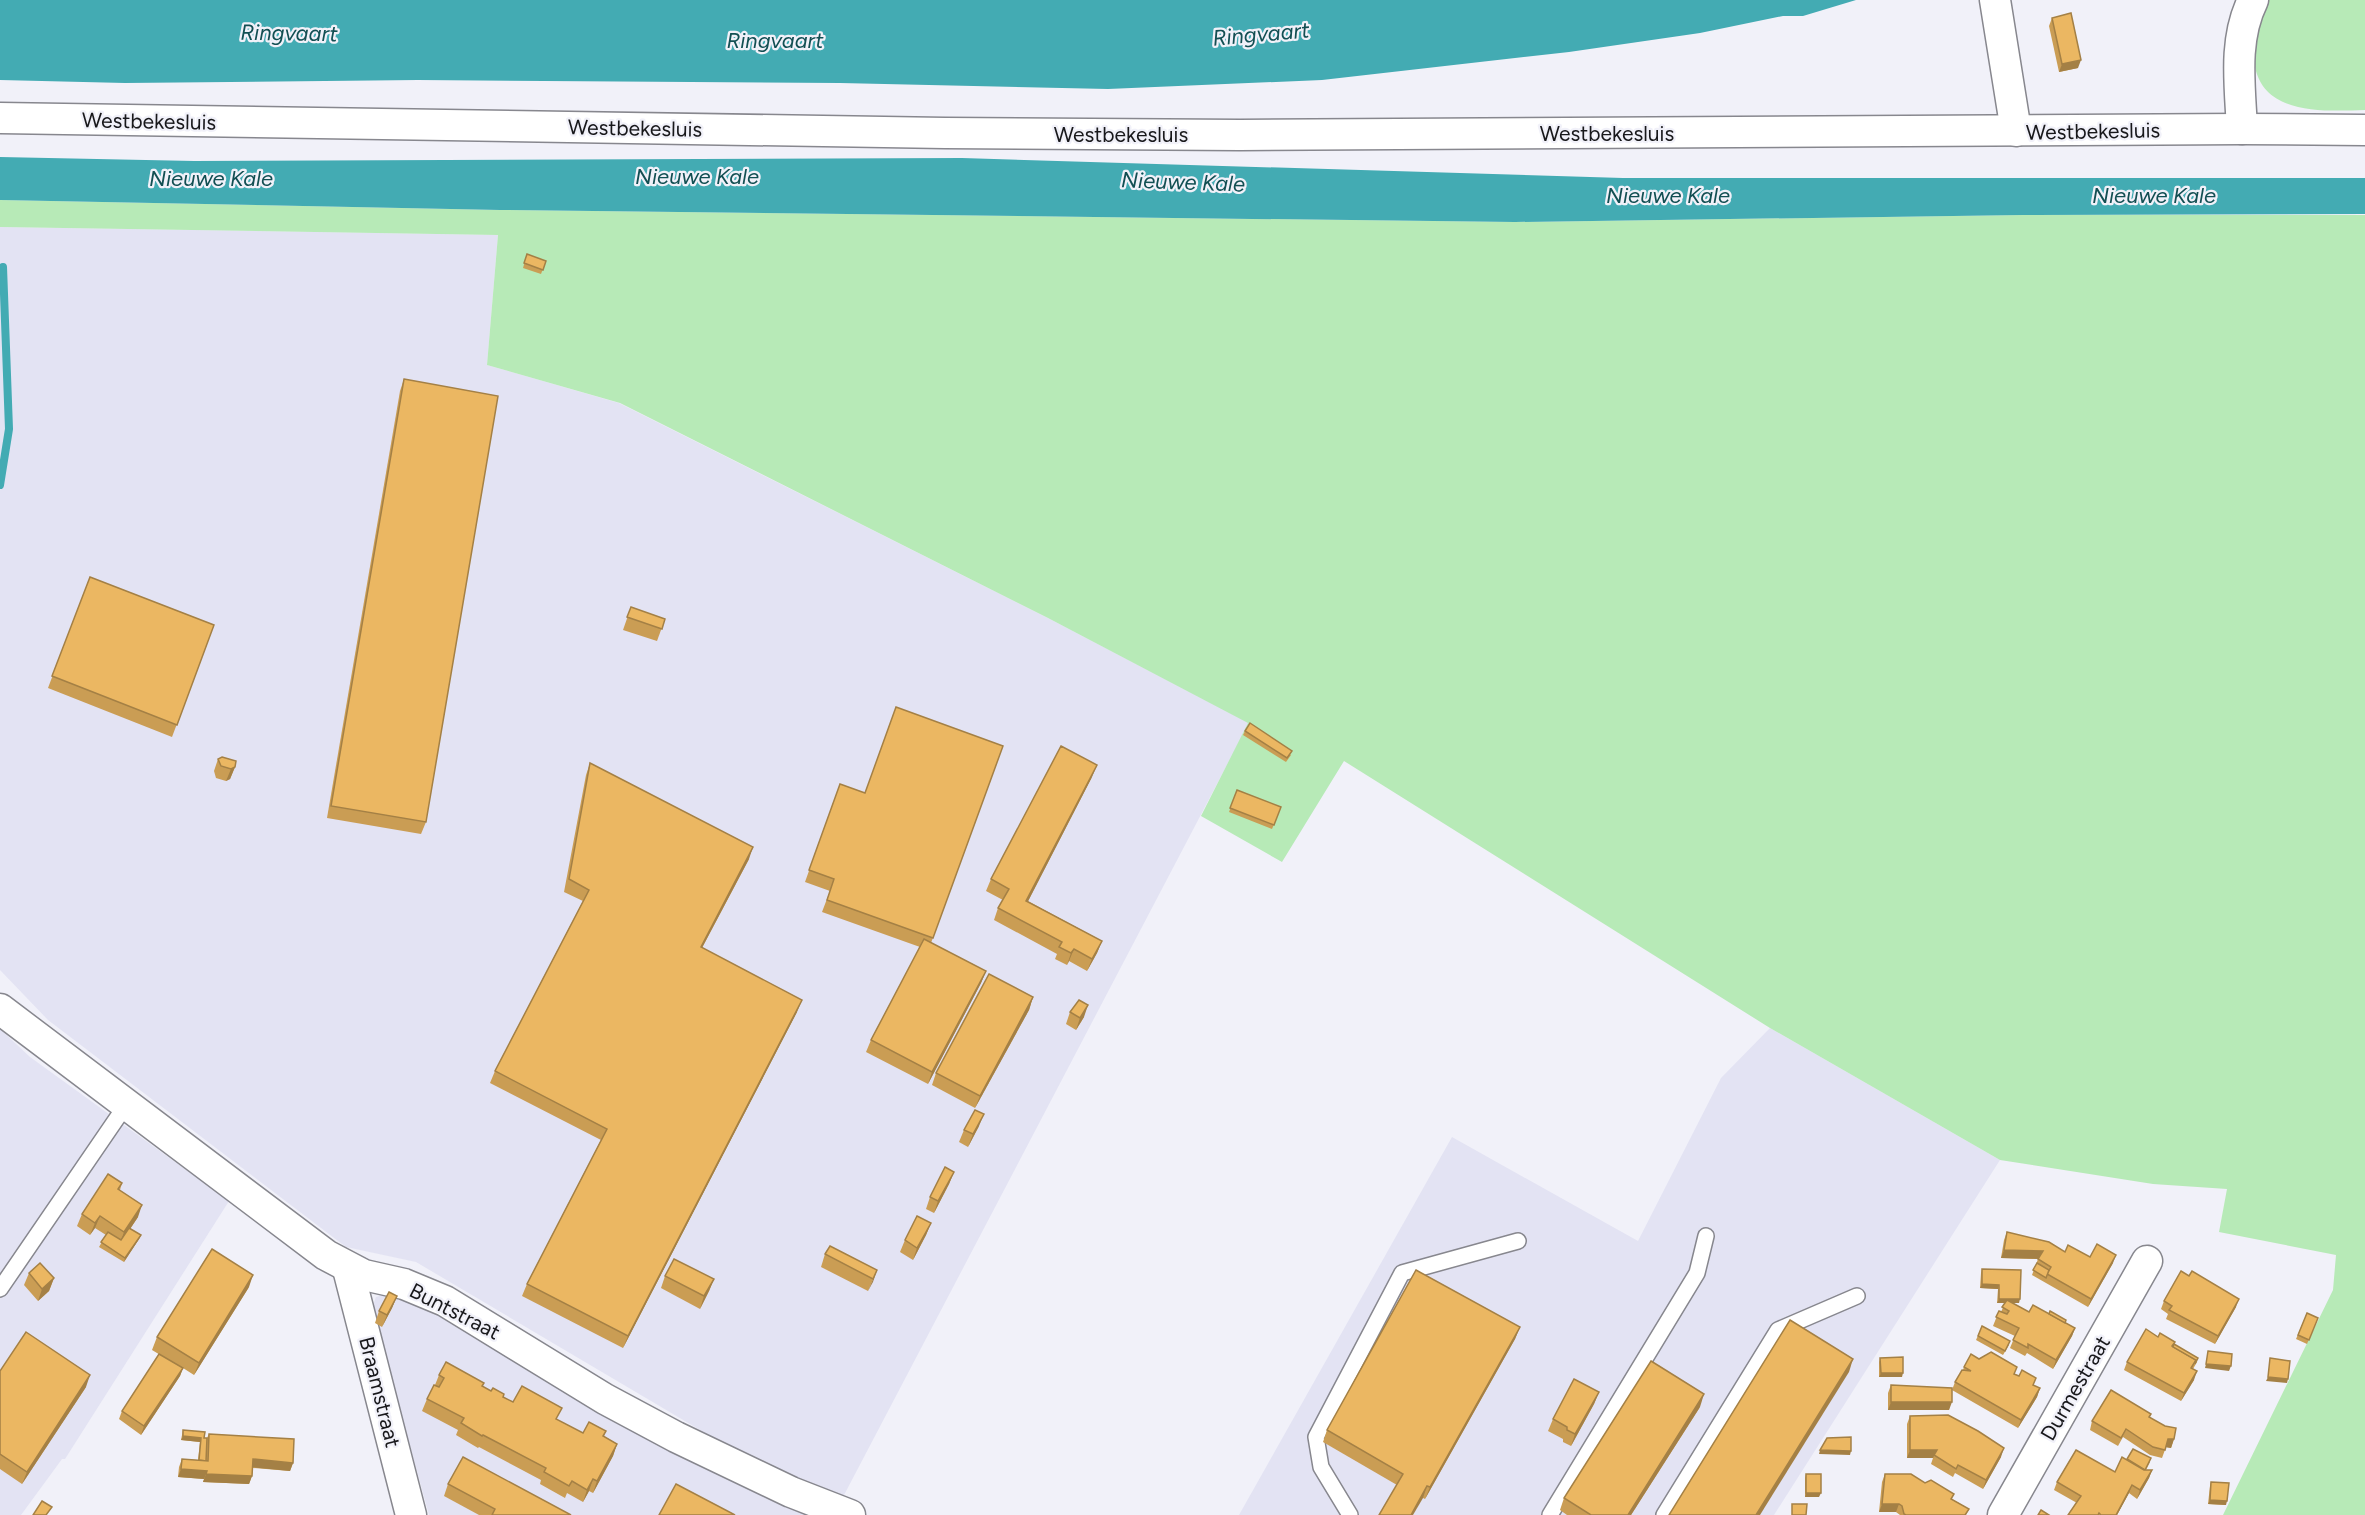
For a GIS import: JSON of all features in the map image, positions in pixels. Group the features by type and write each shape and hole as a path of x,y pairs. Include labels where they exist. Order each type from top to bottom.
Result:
{"street":[{"path":"1995,0 2016,131"},
{"path":"2242,129 2239,53 2244,18 2253,0"},
{"name":"Westbekesluis","path":"0,118 945,133 1264,135 2365,130"},
{"name":"Buntstraat","path":"0,1009 348,1269 404,1284 445,1301 605,1399 676,1437 781,1488 850,1515"},
{"name":"Durmestraat","path":"2003,1515 2147,1261"},
{"name":"Braamstraat","path":"348,1269 411,1515"}],"lane":[{"path":"0,1289 126,1105"},
{"path":"1551,1515 1697,1273 1706,1236"},
{"path":"1350,1515 1321,1467 1316,1437 1402,1273 1518,1241"},
{"path":"1664,1515 1778,1330 1857,1296"}],"shaded area":[{"path":"0,227 498,235 487,365 619,403 1048,618 1249,723 843,1497 739,1453 416,1262 346,1247 48,1020 0,970"},
{"path":"1770,1028 2000,1160 1774,1515 1239,1515 1452,1137 1638,1241 1721,1078"},
{"path":"0,1029 30,1057 229,1201 65,1459 62,1459 21,1515 0,1515"},
{"path":"390,1293 429,1309 814,1515 429,1515 372,1308 376,1297"}],"green space":[{"path":"2266,0 2365,0 2365,110 2316,110 2284,102 2271,95 2261,83 2252,50"},
{"path":"0,200 500,210 1515,222 2023,215 2365,215 2365,1515 2223,1515 2333,1290 2336,1255 2219,1232 2227,1189 2153,1184 2000,1160 1770,1028 1344,761 1282,862 1201,816 1248,723 1048,618 620,403 487,365 498,235 0,227"}],"water":[{"name":"Ringvaart","path":"0,0 1856,0 1803,16 1783,16 1700,33 1569,52 1322,80 1108,89 840,83 418,80 125,83 0,80"},
{"name":"Nieuwe Kale","path":"0,157 194,161 962,158 1623,178 2365,178 2365,214 2023,215 1515,222 500,210 0,200"}],"building":[{"path":"2071,13 2081,60 2062,64 2052,18"},
{"path":"527,254 546,261 543,270 524,263"},
{"path":"404,379 498,396 426,822 331,806"},
{"path":"90,577 214,625 177,725 52,676"},
{"path":"631,607 665,619 662,629 627,617"},
{"path":"896,707 1003,746 933,938 827,900 834,879 809,870 840,784 865,793"},
{"path":"1250,723 1292,751 1287,758 1245,731"},
{"path":"1061,746 1097,765 1026,901 1102,941 1092,959 1074,949 1071,953 1059,947 1062,942 998,908 1009,889 991,879"},
{"path":"222,757 236,761 235,767 231,769 221,766 218,759"},
{"path":"590,763 753,847 701,947 802,1000 628,1336 527,1284 607,1129 495,1071 589,890 569,879"},
{"path":"1237,790 1281,807 1274,825 1230,808"},
{"path":"924,939 986,971 932,1072 871,1040"},
{"path":"989,974 1033,997 980,1096 936,1073"},
{"path":"1079,1000 1088,1005 1080,1018 1070,1012"},
{"path":"975,1110 984,1114 973,1134 964,1130"},
{"path":"945,1167 954,1172 938,1201 930,1197"},
{"path":"108,1174 122,1183 118,1189 142,1205 124,1232 100,1216 95,1223 82,1214"},
{"path":"917,1216 931,1223 917,1248 905,1240"},
{"path":"129,1228 141,1235 125,1258 101,1242 108,1232 121,1240"},
{"path":"2007,1232 2049,1242 2065,1252 2068,1245 2090,1257 2097,1244 2116,1255 2091,1299 2047,1274 2051,1267 2038,1259 2043,1251 2004,1250"},
{"path":"830,1246 877,1270 873,1279 825,1254"},
{"path":"212,1249 253,1275 199,1363 157,1337"},
{"path":"674,1259 714,1279 704,1296 665,1276"},
{"path":"40,1263 54,1278 42,1289 29,1273"},
{"path":"2037,1263 2049,1270 2046,1278 2033,1270"},
{"path":"1982,1269 2021,1270 2020,1299 1999,1299 1999,1285 1982,1284"},
{"path":"1416,1270 1520,1327 1430,1487 1427,1486 1411,1515 1379,1515 1403,1474 1327,1430"},
{"path":"2181,1271 2189,1276 2192,1271 2239,1299 2218,1336 2169,1310 2172,1306 2164,1301"},
{"path":"389,1292 397,1296 387,1315 379,1311"},
{"path":"2007,1300 2029,1312 2033,1305 2075,1328 2056,1360 2028,1344 2028,1348 2013,1340 2019,1328 1996,1317 1999,1311 2007,1314 2009,1311 2002,1307"},
{"path":"2050,1311 2066,1320 2065,1323 2049,1314"},
{"path":"2307,1313 2318,1318 2309,1340 2298,1335"},
{"path":"1790,1320 1853,1359 1756,1515 1669,1515"},
{"path":"1982,1326 2010,1341 2005,1351 1978,1336"},
{"path":"2146,1329 2158,1337 2160,1333 2175,1342 2172,1346 2196,1360 2191,1368 2197,1371 2184,1393 2127,1362"},
{"path":"26,1332 90,1375 27,1472 0,1454 0,1371"},
{"path":"2174,1344 2198,1358 2195,1364 2196,1360 2173,1347"},
{"path":"2208,1351 2232,1354 2231,1366 2206,1364"},
{"path":"1991,1352 2017,1367 2014,1374 2019,1376 2022,1370 2036,1378 2033,1385 2040,1388 2021,1420 1955,1382 1962,1370 1971,1371 1964,1367 1971,1354 1979,1359"},
{"path":"159,1354 183,1368 144,1426 122,1411"},
{"path":"1903,1357 1903,1373 1881,1373 1880,1358"},
{"path":"2270,1358 2290,1361 2288,1379 2268,1377"},
{"path":"1651,1361 1704,1394 1628,1515 1591,1515 1564,1498"},
{"path":"446,1362 484,1383 482,1386 491,1391 493,1388 504,1394 503,1397 513,1402 522,1386 562,1408 556,1419 583,1433 589,1422 606,1431 603,1436 617,1444 597,1481 593,1479 587,1490 572,1481 569,1486 544,1472 546,1468 482,1436 461,1423 464,1418 427,1399 434,1385 439,1387 444,1378 439,1375"},
{"path":"1574,1379 1599,1392 1575,1434 1553,1419"},
{"path":"1891,1385 1952,1388 1952,1402 1891,1402"},
{"path":"2111,1390 2151,1414 2149,1417 2165,1426 2176,1428 2174,1439 2168,1439 2165,1450 2153,1447 2126,1429 2121,1438 2092,1421"},
{"path":"1948,1415 2004,1448 1986,1480 1958,1465 1956,1469 1934,1455 1937,1450 1910,1450 1910,1416"},
{"path":"183,1430 205,1432 206,1461 199,1460 201,1438 183,1436"},
{"path":"209,1434 294,1439 293,1463 253,1459 252,1476 206,1474 207,1471 181,1469 182,1459 208,1461"},
{"path":"1851,1437 1851,1451 1820,1450 1827,1438"},
{"path":"2133,1449 2151,1458 2145,1470 2127,1459"},
{"path":"2076,1450 2115,1472 2122,1457 2144,1470 2152,1470 2140,1490 2132,1485 2116,1515 2099,1513 2098,1515 2068,1515 2081,1496 2057,1482"},
{"path":"463,1457 571,1515 492,1515 495,1509 448,1484"},
{"path":"1806,1474 1821,1474 1821,1493 1806,1493"},
{"path":"1885,1474 1911,1474 1925,1483 1931,1480 1954,1494 1951,1499 1969,1509 1965,1515 1906,1515 1899,1504 1882,1504"},
{"path":"2211,1482 2229,1483 2227,1501 2210,1500"},
{"path":"676,1484 735,1515 659,1515"},
{"path":"42,1501 52,1507 46,1515 33,1515"},
{"path":"1792,1504 1807,1504 1806,1515 1792,1515"},
{"path":"2041,1510 2049,1515 2038,1515"}],"waterway":[{"path":"0,485 9,429 3,267"}]}
